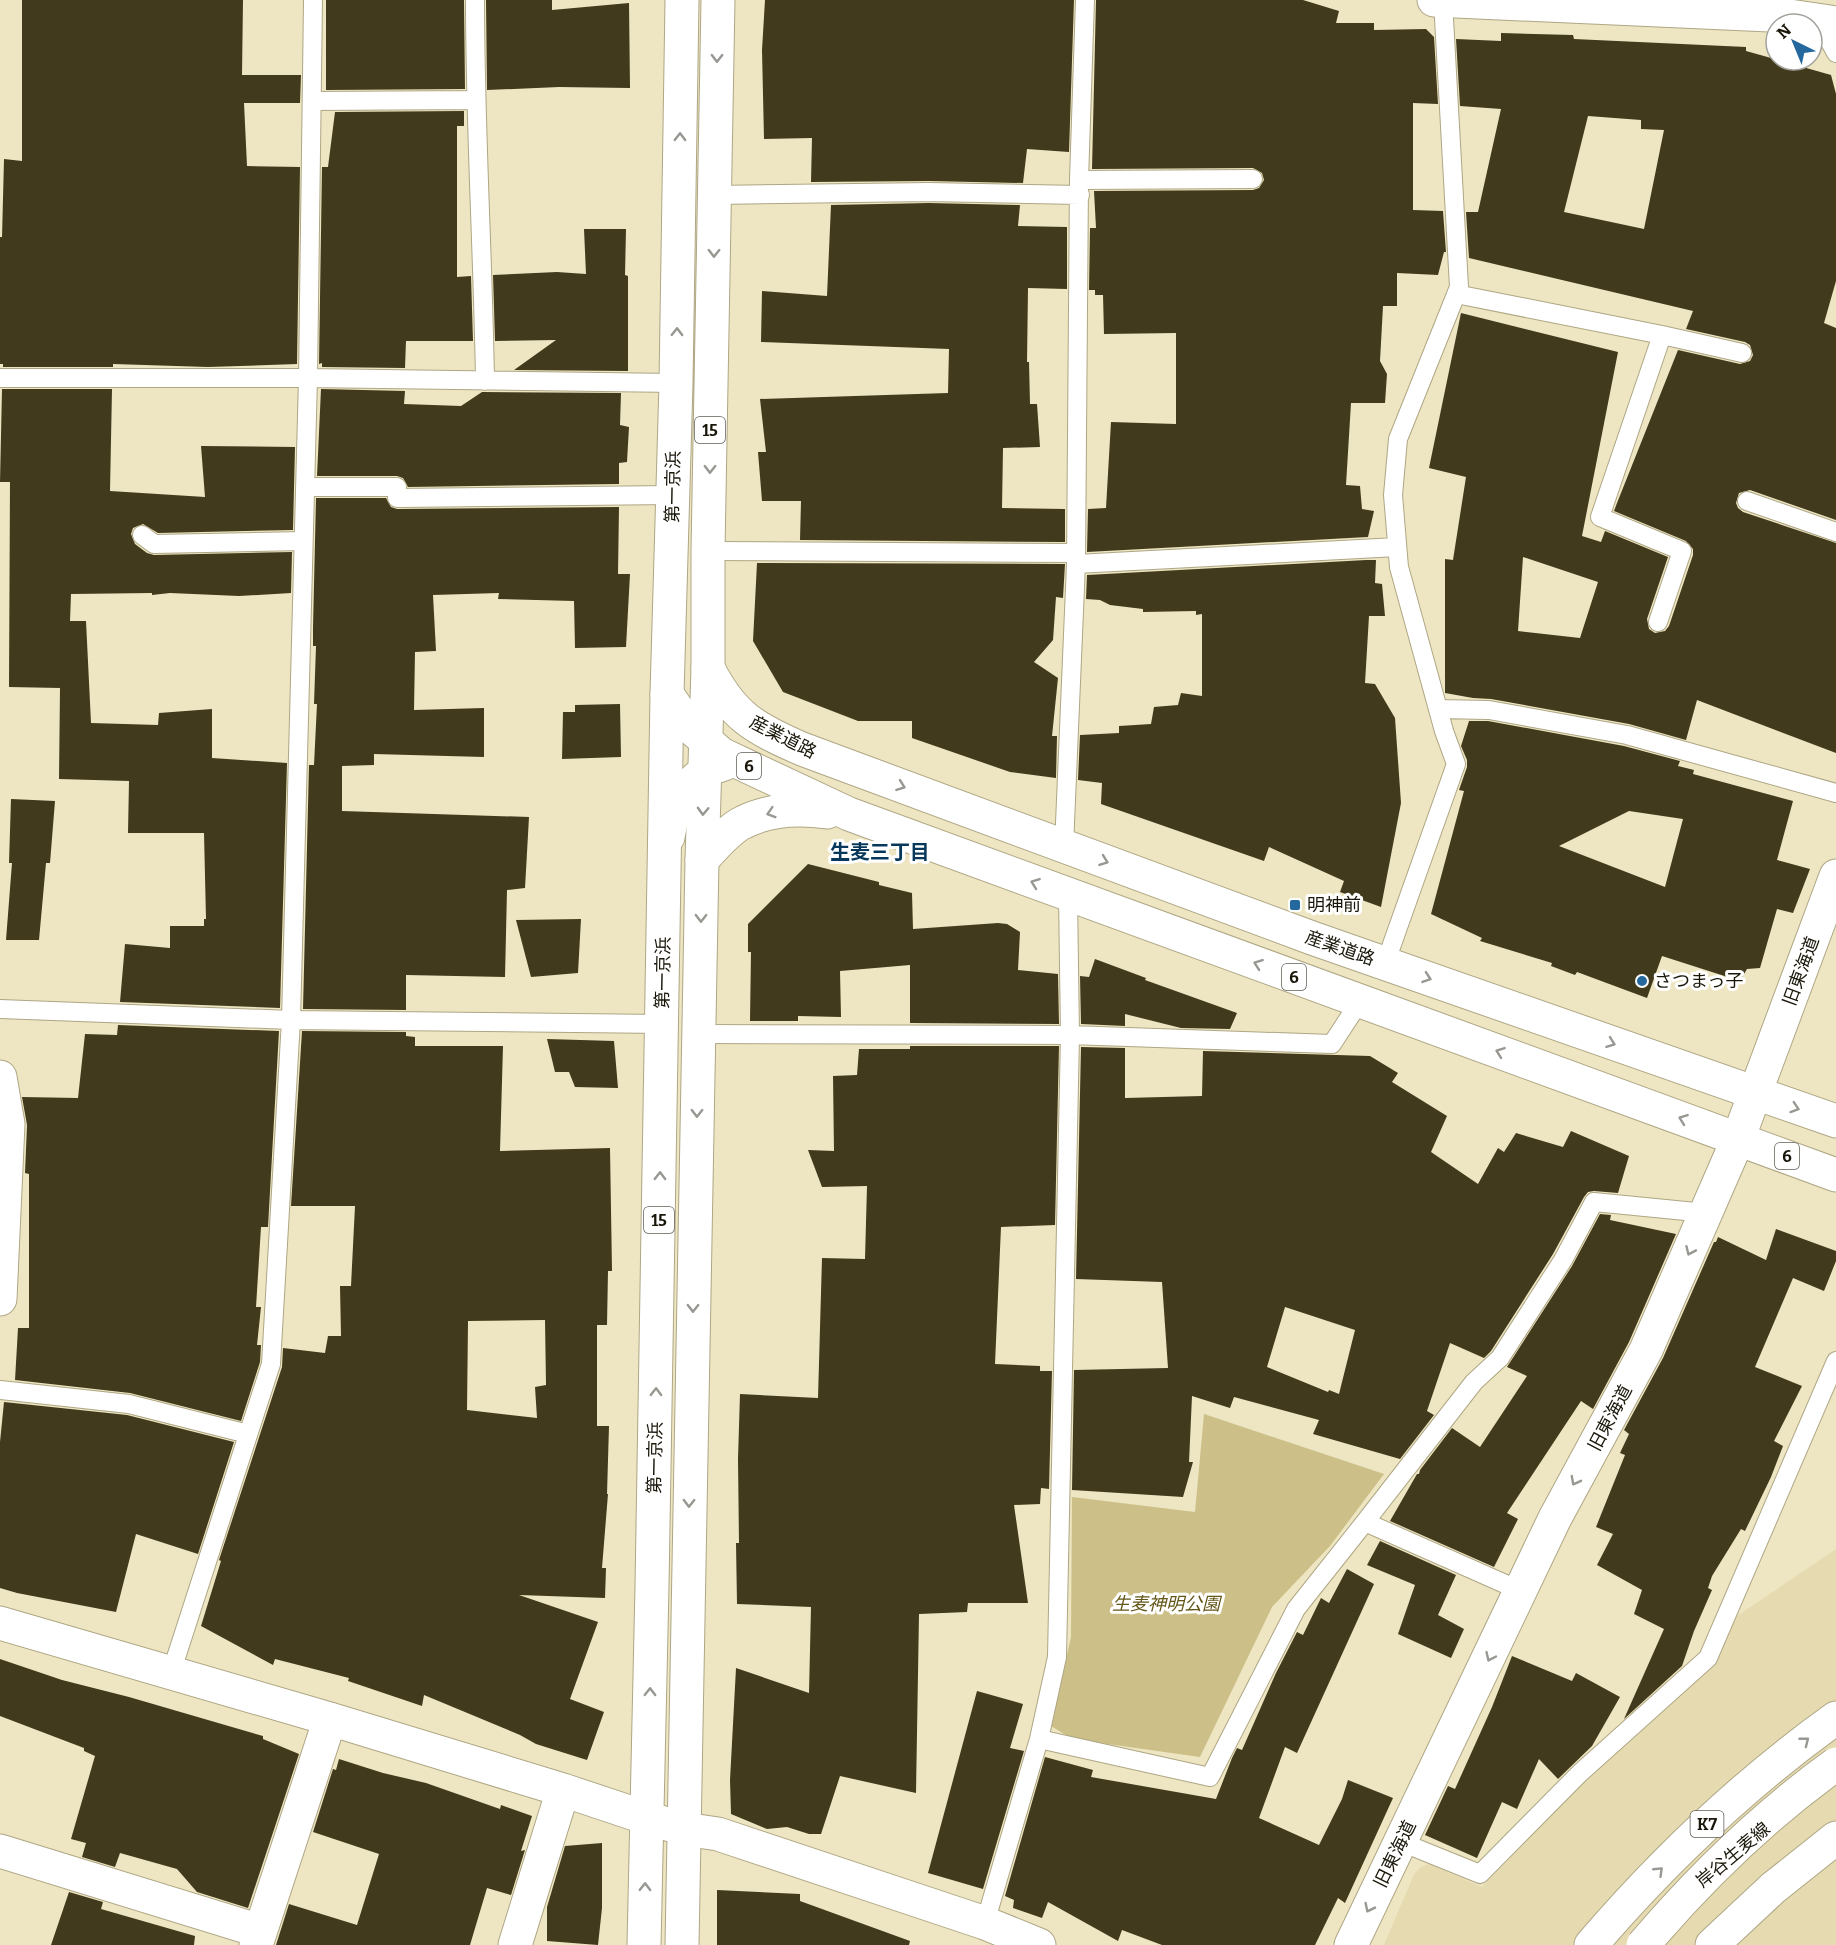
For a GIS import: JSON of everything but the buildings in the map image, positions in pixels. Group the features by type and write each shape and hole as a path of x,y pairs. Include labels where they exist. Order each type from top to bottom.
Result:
{"main road":[{"name":"第一京浜","path":"644,1945 682,0"},
{"name":"第一京浜","path":"682,1945 702,860 708,668 718,0"},
{"path":"1438,0 1786,8 1832,22"},
{"name":"産業道路","path":"708,668 719,689 736,711 758,728 802,749 1385,964 1836,1121"},
{"name":"6","path":"667,694 688,725 721,754 849,814 1836,1175"},
{"name":"産業道路","path":"665,855 670,824 679,797 693,780 716,766 749,757 789,755 813,757 846,766"},
{"name":"6","path":"702,860 742,822 783,810 803,809 849,814"},
{"name":"旧東海道","path":"1351,1945 1556,1518 1646,1350 1756,1095 1836,876"},
{"path":"0,1077 8,1124 0,1299"},
{"path":"0,1623 330,1719 684,1829 718,1834 985,1923 1039,1945"},
{"name":"K7","path":"1591,1945 1644,1886 1699,1831 1754,1782 1836,1718"},
{"path":"0,1851 258,1938 330,1719"},
{"path":"1709,1873 1836,1751"},
{"name":"K7","path":"1643,1945 1709,1873 1765,1821 1836,1764"},
{"path":"1613,1945 1642,1915 1690,1872 1790,1797 1836,1770"},
{"name":"岸谷生麦線","path":"1635,1945 1685,1895 1836,1770"},
{"path":"514,1945 563,1790"},
{"path":"1699,1945 1786,1868 1836,1828"},
{"path":"1712,1945 1773,1888 1836,1838"}],"lane":[{"path":"171,1672 271,1364 291,1020 308,378 313,0"},
{"path":"475,0 475,100 483,266 485,381"},
{"path":"1064,847 1076,559 1079,188 1085,0"},
{"path":"1385,964 1456,764 1438,709 1399,567 1393,495 1398,439 1459,287 1438,0"},
{"path":"1832,22 1830,42 1836,53"},
{"path":"312,101 475,100"},
{"path":"715,195 1079,188 1253,180"},
{"path":"1456,294 1742,353"},
{"path":"1658,622 1682,551 1600,517 1662,335"},
{"path":"0,378 308,378 676,382"},
{"path":"305,487 397,487 397,498 674,495"},
{"path":"1747,501 1836,532"},
{"path":"142,535 154,544 303,541"},
{"path":"708,551 1076,559 1396,547"},
{"path":"1438,709 1489,710 1627,735 1836,793"},
{"path":"985,1923 1039,1739 1057,1657 1070,1035 1068,895"},
{"path":"699,1034 1070,1035 1332,1044 1360,1001"},
{"path":"0,1009 291,1020 663,1023"},
{"path":"1039,1739 1210,1777 1296,1609 1474,1382 1500,1358 1563,1260 1594,1202 1706,1214"},
{"path":"1401,1842 1480,1874 1580,1773 1708,1658 1836,1361"},
{"path":"0,1390 129,1404 248,1434"},
{"path":"1365,1522 1521,1591"}],"shaded area":[{"path":"1836,1549 1836,1945 1384,1945 1414,1874 1421,1867 1429,1864 1482,1887 1584,1782 1715,1665 1737,1616"}],"green space":[{"name":"生麦神明公園","path":"1204,1414 1384,1474 1330,1546 1272,1607 1200,1757 1072,1739 1051,1726 1071,1637 1072,1497 1195,1512"}],"place":[{"name":"明神前","path":"1295,905"},
{"name":"さつまっ子","path":"1642,981"}],"district":[{"name":"生麦三丁目","path":"880,852"}]}
